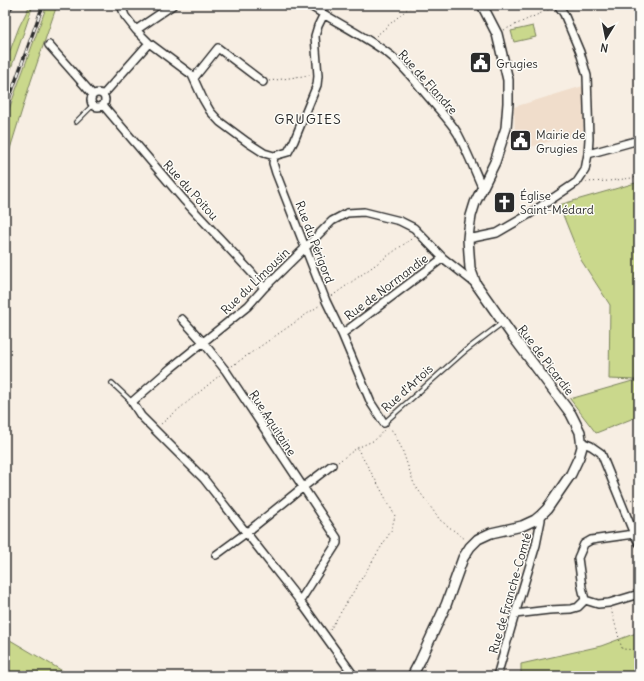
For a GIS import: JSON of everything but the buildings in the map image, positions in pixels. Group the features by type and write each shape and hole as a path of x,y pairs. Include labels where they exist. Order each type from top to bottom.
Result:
{"street":[{"path":"121,5 125,16 149,43 192,75 210,111 220,122 264,153 274,156 288,152 317,85 318,76 315,36 324,14"},
{"path":"136,30 173,5"},
{"name":"Rue de Flandre","path":"309,5 370,41 391,56 408,73 457,132 482,187"},
{"name":"Rue de Picardie","path":"413,676 446,605 463,558 472,544 478,539 491,533 522,526 535,520 541,515 547,509 571,474 579,458 582,447 580,432 571,414 476,284 470,268 468,239 471,216 482,187 495,162 506,128 508,103 508,80 497,34 482,5"},
{"path":"468,239 497,233 528,215 577,182 585,170 589,139 587,76 580,52 564,14 558,5"},
{"path":"103,95 149,43"},
{"path":"49,45 93,95"},
{"path":"194,78 218,48 263,82"},
{"path":"93,95 98,93 103,95"},
{"path":"93,95 91,101 93,105 98,107 103,105 105,100 103,95"},
{"name":"Rue du Poitou","path":"103,105 183,199 252,273 264,288"},
{"path":"588,154 639,140"},
{"name":"Rue du Périgord","path":"274,156 273,164 276,173 326,301 342,334"},
{"name":"Rue du Limousin","path":"132,402 248,306 264,288 332,221 347,213 364,212 400,221 416,231"},
{"path":"416,231 443,258 476,284"},
{"name":"Rue de Normandie","path":"342,334 443,258"},
{"name":"Rue Aquitaine","path":"182,319 226,371 302,488 337,538 337,543 300,601"},
{"name":"Rue d'Artois","path":"342,334 371,403 385,425"},
{"path":"132,402 141,416 154,430 204,479 300,601 354,676"},
{"path":"581,442 602,453 634,534 639,543"},
{"path":"216,555 332,465"},
{"name":"Rue de Franche-Comté","path":"497,676 536,545 542,520 541,515"},
{"path":"585,600 578,558 584,544 591,540 634,534"},
{"path":"585,600 598,604 609,603 639,594"},
{"path":"515,614 571,609 578,607 585,600"}],"lane":[{"path":"76,122 93,105"},
{"name":"Rue d'Artois","path":"385,425 464,352 503,322"},
{"path":"112,383 132,402"}],"path":[{"path":"370,41 412,5"},
{"path":"497,34 551,8"},
{"path":"263,82 310,75 318,76"},
{"path":"577,182 609,181 639,177"},
{"path":"154,430 226,371 326,301 416,231"},
{"path":"332,465 357,448 375,440 385,425 393,431 402,449 414,484 440,520 472,544"},
{"path":"326,636 391,531 395,516 357,448"},
{"path":"621,502 639,499"},
{"path":"609,603 622,649 639,650"}],"shaded area":[{"path":"583,86 583,132 527,148 523,136 515,137 514,107"}],"green space":[{"path":"30,5 33,5 5,85 5,64 19,27"},
{"path":"47,5 57,5 31,81 5,165 5,120"},
{"path":"533,26 536,37 514,42 511,31"},
{"path":"639,182 639,416 596,433 570,399 636,380 609,379 610,305 581,260 559,205"},
{"path":"639,632 639,676 521,676 521,664 601,646"},
{"path":"5,637 71,676 15,676 5,670"}],"railway":[{"path":"5,110 43,5"}],"place":[{"name":"Grugies","path":"481,63"},
{"name":"Mairie de Grugies","path":"520,141"},
{"name":"Église Saint-Médard","path":"504,202"}],"district":[{"name":"GRUGIES","path":"308,119"}]}
